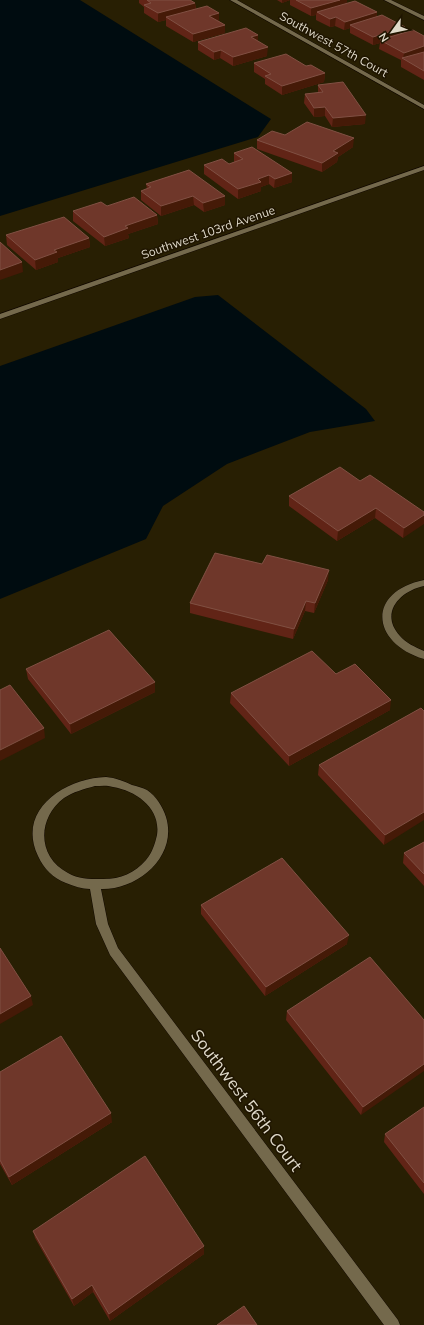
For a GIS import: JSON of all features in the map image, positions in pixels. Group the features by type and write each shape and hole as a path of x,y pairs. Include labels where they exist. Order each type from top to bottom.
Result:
{"street":[{"name":"Southwest 57th Court","path":"233,0 424,107"},
{"path":"387,0 424,18"},
{"name":"Southwest 103rd Avenue","path":"0,317 424,168"},
{"path":"424,583 403,589 393,599 387,610 388,623 395,636 407,647 424,655"},
{"path":"95,782 115,782 134,788 150,798 160,812 164,829 161,846 152,863 136,875 116,884 95,886 74,882 56,873 44,859 38,843 38,826 46,810 59,796 76,787 95,782"},
{"name":"Southwest 56th Court","path":"95,886 102,924 114,951 393,1325"}],"shaded area":[{"path":"0,0 80,0 271,119 258,137 0,216"},
{"path":"218,295 366,409 375,421 310,432 227,464 163,506 146,539 0,599 0,366 195,297"}],"building":[{"path":"147,0 190,0 195,3 158,13 144,5 151,3"},
{"path":"296,0 340,0 311,8"},
{"path":"355,1 377,12 345,22 336,17 330,19 317,12"},
{"path":"207,6 219,13 209,16 225,25 193,34 166,17"},
{"path":"382,15 405,27 373,37 350,25"},
{"path":"246,28 258,35 251,37 268,47 233,57 221,50 214,52 198,42"},
{"path":"413,30 424,36 424,46 404,53 380,40"},
{"path":"424,52 424,71 402,58"},
{"path":"286,54 306,66 311,65 325,73 282,86 265,76 271,74 254,63"},
{"path":"343,82 366,115 333,118 325,107 314,108 305,94 323,92 318,85"},
{"path":"307,122 354,138 333,151 338,153 322,163 257,140 272,131 285,135"},
{"path":"252,147 292,173 275,179 269,175 258,179 261,182 238,189 204,165 222,159 229,164 243,159 234,153"},
{"path":"189,170 225,196 203,203 193,196 161,206 141,191 151,187 146,184"},
{"path":"134,197 157,215 125,226 128,228 104,237 73,211 101,202 107,206"},
{"path":"64,217 89,238 54,250 57,252 35,260 6,235"},
{"path":"0,242 22,262 0,270"},
{"path":"340,467 360,481 370,475 424,512 424,515 404,528 376,508 338,531 289,496"},
{"path":"215,553 262,564 267,555 329,570 315,603 306,601 294,629 190,603"},
{"path":"109,630 155,682 70,724 26,669"},
{"path":"312,651 336,674 355,664 391,700 289,756 231,693"},
{"path":"10,685 44,728 0,750 0,690"},
{"path":"421,708 424,711 424,812 385,835 319,765"},
{"path":"424,842 424,874 404,853"},
{"path":"282,858 349,935 266,987 201,905"},
{"path":"0,948 31,996 0,1014"},
{"path":"370,957 424,1020 424,1064 363,1107 287,1011"},
{"path":"61,1036 111,1113 9,1177 0,1160 0,1072"},
{"path":"424,1107 424,1183 385,1134"},
{"path":"145,1156 204,1246 109,1314 92,1285 72,1299 33,1231"},
{"path":"244,1306 257,1325 217,1325"}]}
